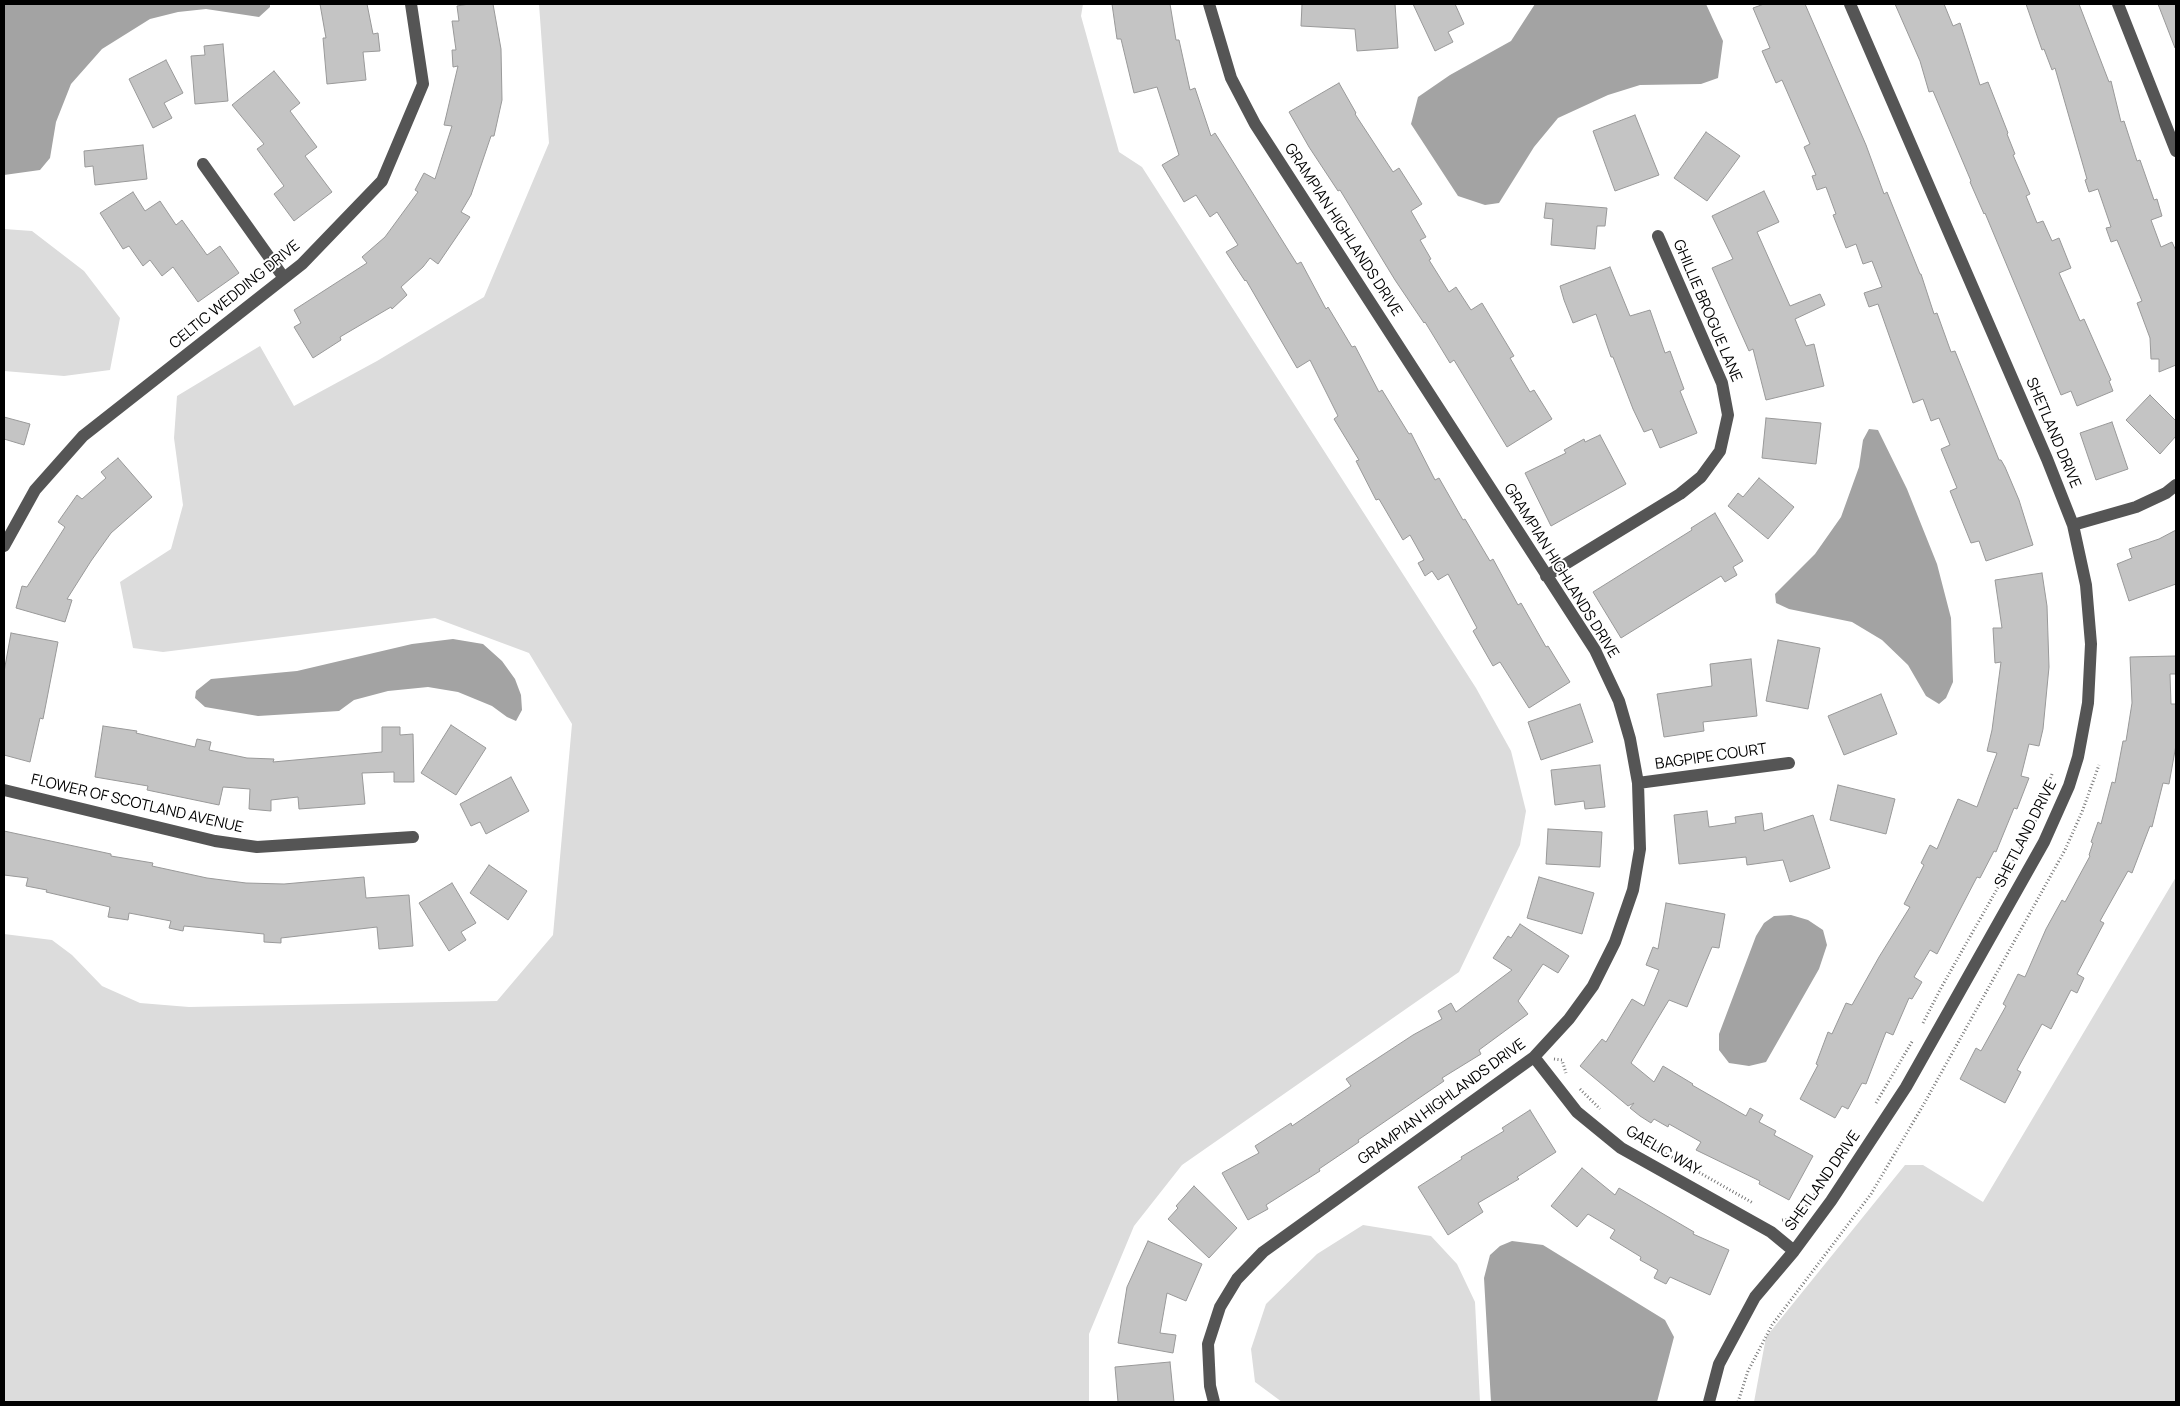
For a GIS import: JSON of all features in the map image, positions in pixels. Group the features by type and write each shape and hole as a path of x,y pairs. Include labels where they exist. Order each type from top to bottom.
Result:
{"street":[{"name":"CELTIC WEDDING DRIVE","path":"4,546 35,490 83,436 302,264 382,181 423,84 411,4"},
{"name":"GRAMPIAN HIGHLANDS DRIVE","path":"1209,4 1231,78 1255,124 1594,650 1619,701 1630,739 1638,783 1640,849 1632,890 1615,942 1593,986 1569,1019 1534,1057 1263,1252 1237,1279 1220,1307 1208,1344 1210,1386 1214,1402"},
{"name":"SHETLAND DRIVE","path":"1709,1402 1719,1364 1755,1297 1794,1251 1831,1201 1906,1086 2044,842 2069,786 2078,757 2088,703 2091,644 2086,585 2073,526 2047,459 1850,4"},
{"path":"2118,4 2176,151"},
{"path":"203,164 284,278"},
{"name":"GHILLIE BROGUE LANE","path":"1546,576 1680,494 1701,477 1720,451 1728,415 1722,383 1658,236"},
{"path":"2073,526 2136,507 2166,493 2176,485"},
{"name":"BAGPIPE COURT","path":"1638,783 1789,763"},
{"name":"FLOWER OF SCOTLAND AVENUE","path":"4,790 215,841 257,847 413,837"},
{"name":"GAELIC WAY","path":"1534,1057 1577,1112 1621,1148 1771,1232 1794,1251"}],"path":[{"path":"1738,1402 1748,1371 1772,1325 1871,1194 1925,1102 2065,850 2100,765"},
{"path":"1921,1027 2035,822 2052,774"},
{"path":"1874,1105 1916,1035"},
{"path":"1534,1057 1562,1060 1568,1076"},
{"path":"1574,1083 1604,1113"},
{"path":"1622,1128 1759,1206"},
{"path":"1776,1216 1784,1221 1799,1216 1827,1177"}],"shaded area":[{"path":"4,4 270,4 270,7 259,17 206,9 178,12 150,19 102,49 71,84 56,122 50,158 40,170 4,175"},
{"path":"539,4 1083,4 1081,16 1119,152 1142,167 1476,688 1511,751 1526,811 1520,845 1459,972 1182,1165 1134,1226 1089,1334 1089,1402 4,1402 4,934 52,940 72,955 102,986 140,1003 189,1007 497,1001 553,935 572,724 529,653 435,618 163,652 133,648 120,582 171,549 183,505 174,438 177,396 260,346 294,406 377,361 484,297 549,143"},
{"path":"1535,4 1706,4 1723,41 1718,78 1701,84 1640,85 1608,95 1558,118 1534,147 1499,203 1485,205 1458,196 1411,124 1418,97 1450,75 1511,41"},
{"path":"4,229 32,231 84,271 120,318 110,370 64,376 4,371"},
{"path":"1869,429 1878,430 1907,489 1937,564 1951,618 1953,682 1946,698 1939,704 1926,696 1908,665 1882,640 1852,622 1789,609 1776,603 1775,594 1815,554 1841,517 1859,467 1863,440"},
{"path":"453,639 483,644 502,661 515,679 521,695 522,710 516,721 492,706 458,692 428,687 388,691 354,700 339,711 258,716 205,707 195,698 196,691 211,679 297,671 412,644"},
{"path":"2176,877 2176,1402 1754,1402 1766,1337 1905,1165 1923,1165 1983,1202"},
{"path":"1791,915 1808,920 1823,930 1827,945 1819,969 1766,1062 1749,1066 1729,1063 1719,1050 1719,1034 1756,936 1764,923 1774,916"},
{"path":"1363,1225 1431,1236 1457,1264 1475,1302 1480,1402 1282,1402 1255,1382 1251,1349 1266,1304 1317,1254"},
{"path":"1512,1241 1543,1245 1665,1320 1674,1337 1657,1402 1491,1402 1484,1278 1490,1255 1500,1246"}],"building":[{"path":"320,4 367,4 373,34 378,33 380,51 363,52 366,80 327,84 323,38 326,38"},
{"path":"493,4 501,49 502,100 494,136 491,136 471,195 461,212 470,217 438,264 430,258 401,287 407,295 392,309 391,307 340,337 341,340 313,358 294,327 301,323 294,310 367,263 362,257 385,237 418,192 415,190 424,173 435,179 452,126 444,125 458,66 453,67 452,50 456,50 452,21 459,21 457,6"},
{"path":"1112,4 1170,4 1176,40 1179,40 1190,90 1195,88 1211,136 1215,133 1297,264 1301,262 1326,309 1328,307 1352,347 1355,346 1379,392 1382,390 1409,434 1411,433 1435,480 1439,478 1463,520 1465,519 1490,561 1493,559 1518,605 1521,603 1546,647 1548,646 1570,682 1529,708 1500,662 1493,666 1473,631 1477,628 1448,574 1438,580 1432,571 1425,576 1418,563 1424,560 1410,535 1403,540 1379,499 1376,500 1356,461 1359,460 1334,419 1338,416 1310,360 1297,368 1246,280 1226,252 1238,245 1217,212 1210,217 1196,195 1184,202 1162,165 1179,155 1157,87 1134,93 1121,39 1117,39"},
{"path":"1302,4 1395,4 1398,48 1357,51 1355,29 1301,26"},
{"path":"1413,4 1455,4 1464,24 1448,32 1453,42 1435,51"},
{"path":"1764,4 1805,4 1866,145 1884,194 1887,192 1921,274 1934,314 1937,313 1951,352 1955,351 1999,460 2001,460 2005,467 2019,500 2033,545 1986,561 1979,541 1971,543 1950,491 1957,488 1941,449 1950,445 1939,418 1931,421 1923,399 1913,403 1878,304 1869,307 1864,293 1882,287 1872,261 1863,264 1856,244 1846,248 1833,215 1836,214 1826,187 1817,190 1812,176 1816,175 1804,147 1810,144 1782,80 1776,83 1762,51 1770,48 1753,8"},
{"path":"1895,4 1944,4 1953,26 1960,23 1980,85 1988,82 2008,133 2015,154 2013,155 2030,194 2026,196 2037,223 2043,221 2052,241 2059,238 2071,268 2059,273 2080,321 2084,319 2111,380 2109,381 2113,391 2077,406 2071,391 2061,395 1933,91 1929,92 1920,61"},
{"path":"2026,4 2079,4 2109,82 2111,81 2121,122 2124,121 2137,161 2140,160 2154,200 2157,199 2162,216 2151,220 2161,247 2172,242 2176,251 2176,365 2159,372 2159,359 2151,359 2150,338 2137,303 2142,301 2117,240 2111,242 2106,228 2111,227 2098,189 2089,192 2085,180 2087,179 2055,68 2052,70 2044,49 2042,50"},
{"path":"2158,4 2176,4 2176,48 2175,48"},
{"path":"223,44 228,101 195,104 191,56 205,55 204,46"},
{"path":"166,60 183,93 164,103 172,118 153,128 129,79"},
{"path":"274,71 300,103 290,111 317,147 305,156 332,192 294,221 274,194 284,186 257,149 264,144 232,105"},
{"path":"1339,83 1355,114 1393,172 1399,168 1422,204 1411,211 1426,237 1420,240 1431,259 1429,260 1449,292 1456,287 1471,310 1482,303 1514,356 1510,358 1530,392 1534,390 1552,419 1507,447 1454,360 1450,363 1425,322 1395,280 1340,190 1338,191 1309,147 1289,112"},
{"path":"1635,115 1659,175 1615,191 1593,131"},
{"path":"1706,132 1740,156 1707,201 1674,178"},
{"path":"143,145 147,179 95,185 93,166 85,167 84,151"},
{"path":"1764,191 1779,222 1757,232 1790,306 1820,294 1825,305 1795,319 1806,346 1814,344 1824,386 1766,400 1753,349 1749,351 1712,268 1733,259 1712,216"},
{"path":"133,192 145,211 160,201 176,225 182,220 207,255 220,246 239,273 198,302 173,267 162,276 150,260 143,266 129,246 123,249 100,213"},
{"path":"1546,203 1607,208 1605,226 1597,226 1595,249 1551,245 1553,219 1544,218"},
{"path":"1610,267 1630,316 1650,310 1665,353 1670,351 1684,389 1680,391 1697,433 1660,448 1652,429 1644,432 1633,409 1613,357 1611,357 1596,314 1573,323 1560,286"},
{"path":"2150,395 2176,421 2176,436 2160,454 2126,420"},
{"path":"4,417 30,424 24,445 4,439"},
{"path":"1766,418 1821,423 1816,464 1762,458"},
{"path":"2112,422 2128,469 2096,480 2080,433"},
{"path":"1600,435 1626,484 1551,526 1525,473 1566,453 1564,450 1584,439 1585,442"},
{"path":"118,458 152,497 111,533 91,561 67,599 72,600 65,622 16,608 22,586 27,587 65,527 58,522 77,495 82,499 106,478 101,472"},
{"path":"1759,478 1794,507 1768,539 1728,506 1738,493 1743,497"},
{"path":"1715,513 1743,561 1733,567 1737,575 1725,582 1721,576 1621,638 1593,592 1692,530 1691,528"},
{"path":"2176,530 2176,584 2129,601 2117,564 2132,558 2129,549 2159,539"},
{"path":"2042,573 2047,606 2049,667 2043,729 2039,746 2029,744 2021,776 2029,778 2017,809 2014,808 1996,852 1994,851 1980,878 1977,877 1937,954 1930,950 1914,977 1922,982 1912,999 1909,998 1893,1035 1886,1032 1866,1084 1862,1083 1848,1109 1842,1106 1835,1118 1800,1099 1818,1065 1816,1064 1828,1032 1832,1034 1846,1003 1852,1005 1910,907 1904,904 1924,865 1921,863 1930,845 1937,849 1958,799 1977,807 1997,753 1987,751 1992,730 2001,662 1995,663 1993,628 2002,628 1995,580"},
{"path":"11,633 58,642 43,719 40,718 30,762 4,755 4,672"},
{"path":"1778,640 1820,648 1808,709 1766,701"},
{"path":"2176,656 2176,674 2170,674 2171,704 2176,704 2176,745 2169,784 2163,783 2152,827 2150,826 2132,873 2128,871 2100,921 2104,923 2077,974 2084,978 2077,993 2071,990 2051,1029 2042,1024 2017,1070 2021,1072 2005,1103 1960,1079 1976,1048 1981,1051 2006,1006 2003,1004 2018,974 2025,977 2046,929 2062,900 2065,902 2090,856 2093,843 2091,842 2098,822 2101,824 2112,782 2115,783 2123,741 2126,741 2132,703 2130,657"},
{"path":"1751,659 1757,716 1703,722 1704,731 1664,737 1657,694 1712,686 1710,664"},
{"path":"1881,694 1897,734 1844,755 1828,716"},
{"path":"1580,704 1593,742 1541,760 1528,722"},
{"path":"451,725 486,748 456,795 421,773"},
{"path":"103,726 137,731 136,733 195,747 197,739 211,742 209,750 247,758 274,759 273,762 382,752 382,727 400,727 400,735 413,734 414,782 394,782 394,772 362,773 365,804 299,809 298,797 271,800 271,811 249,809 250,789 223,787 219,805 147,790 148,786 95,777"},
{"path":"1600,765 1605,807 1585,809 1584,801 1555,805 1551,770"},
{"path":"511,777 529,811 486,834 480,822 471,826 460,804"},
{"path":"1838,785 1895,799 1886,834 1830,820"},
{"path":"1707,811 1709,827 1736,823 1735,817 1762,813 1764,831 1813,815 1830,868 1790,882 1783,860 1747,865 1746,857 1679,864 1674,815"},
{"path":"1548,829 1602,832 1600,867 1546,864"},
{"path":"4,831 111,854 111,856 153,863 152,866 207,878 246,883 284,884 364,877 366,898 409,895 413,946 379,949 377,927 281,938 281,943 264,942 264,934 184,926 183,931 169,928 171,921 129,913 128,920 108,917 110,907 26,886 28,878 4,875"},
{"path":"489,865 527,891 508,920 470,893"},
{"path":"1539,877 1594,893 1582,934 1527,918"},
{"path":"452,883 476,923 461,932 466,940 449,951 419,903"},
{"path":"1666,903 1725,914 1719,948 1712,947 1687,1007 1669,1000 1631,1063 1654,1082 1663,1066 1746,1116 1750,1108 1763,1115 1759,1122 1776,1131 1774,1135 1813,1156 1789,1200 1759,1184 1760,1181 1696,1150 1701,1142 1669,1124 1668,1127 1654,1119 1651,1123 1640,1116 1630,1108 1634,1103 1628,1106 1580,1066 1602,1039 1606,1042 1632,999 1644,1006 1659,970 1646,965 1653,947 1658,949"},
{"path":"1520,924 1569,956 1558,973 1543,964 1518,1001 1528,1014 1479,1050 1481,1054 1442,1078 1444,1081 1358,1140 1359,1142 1319,1169 1320,1171 1266,1205 1268,1209 1248,1220 1222,1173 1259,1153 1255,1146 1291,1123 1292,1126 1351,1086 1346,1079 1413,1035 1442,1019 1438,1011 1451,1003 1456,1012 1512,970 1493,958 1508,936 1511,938"},
{"path":"1530,1110 1556,1152 1517,1177 1519,1179 1478,1203 1483,1212 1448,1235 1418,1187 1462,1159 1461,1157 1504,1131 1502,1128"},
{"path":"1582,1168 1615,1195 1619,1188 1694,1232 1693,1234 1729,1250 1710,1295 1670,1277 1666,1284 1654,1278 1658,1270 1640,1260 1641,1257 1610,1238 1615,1230 1588,1214 1577,1227 1551,1206"},
{"path":"1194,1186 1237,1228 1209,1258 1168,1219 1178,1208 1176,1206"},
{"path":"1148,1241 1202,1264 1186,1301 1167,1293 1160,1333 1176,1335 1173,1353 1118,1343 1127,1287"},
{"path":"1170,1362 1174,1402 1118,1402 1115,1367"}]}
